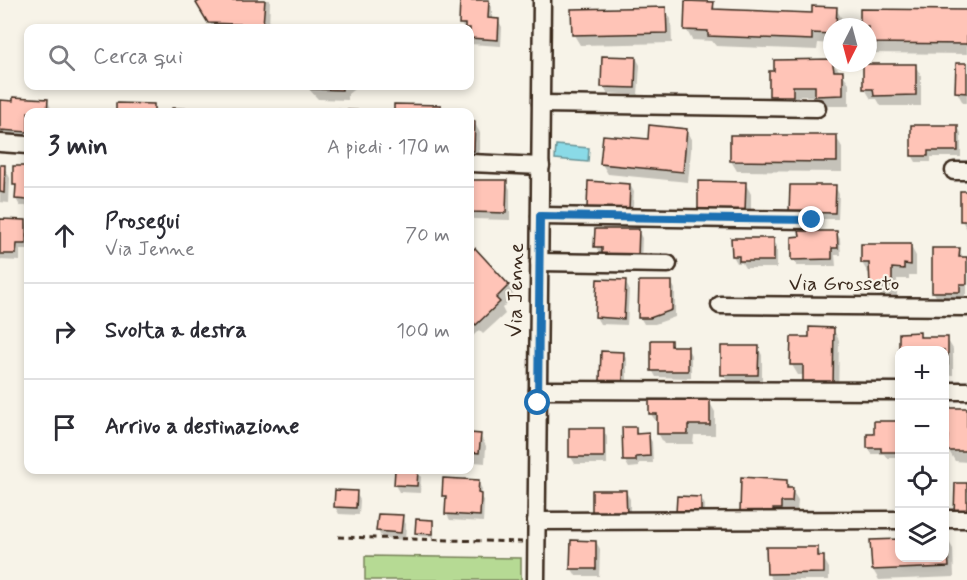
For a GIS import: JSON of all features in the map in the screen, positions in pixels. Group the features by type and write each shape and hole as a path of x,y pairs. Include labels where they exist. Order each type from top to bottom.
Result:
{"street":[{"name":"Via Jenne","path":"536,580 542,0"},
{"path":"541,104 818,108"},
{"path":"0,143 24,145"},
{"path":"474,163 540,166"},
{"path":"540,216 812,220"},
{"path":"539,262 668,264"},
{"name":"Via Grosseto","path":"720,305 967,307"},
{"path":"538,390 895,391"},
{"path":"949,391 967,391"},
{"path":"949,519 967,519"},
{"path":"536,521 895,520"}],"path":[{"path":"338,537 536,542"}],"green space":[{"path":"365,556 521,558 521,580 365,580"}],"water":[{"path":"556,145 589,148 588,162 555,159"}],"building":[{"path":"201,0 265,0 263,24 208,23 196,3"},
{"path":"460,0 489,0 488,18 499,19 498,40 474,38 474,24 459,24"},
{"path":"685,1 714,2 713,9 812,13 812,6 837,7 836,18 823,18 823,34 812,33 812,40 708,36 708,31 684,30"},
{"path":"666,7 667,33 572,35 571,9"},
{"path":"860,9 967,10 967,44 877,43 877,18 860,18"},
{"path":"602,56 636,57 635,88 601,87"},
{"path":"823,59 823,72 843,72 843,95 815,96 815,86 793,86 793,96 769,96 769,71 774,71 774,60"},
{"path":"956,63 967,63 967,93 955,92"},
{"path":"877,64 916,64 916,95 874,96 873,89 863,89 863,72 877,72"},
{"path":"13,97 48,99 47,108 24,108 24,132 0,130 0,100 13,101"},
{"path":"116,103 154,104 154,108 116,108"},
{"path":"394,104 441,105 441,108 394,108"},
{"path":"649,125 687,129 683,172 600,164 603,135 648,139"},
{"path":"911,125 958,125 958,151 928,151 928,156 911,156"},
{"path":"730,135 837,135 837,162 730,161"},
{"path":"0,165 5,165 4,193 0,192"},
{"path":"13,166 24,166 24,200 15,199 16,185 13,185"},
{"path":"474,180 507,180 506,213 474,212"},
{"path":"588,181 630,184 629,210 587,208"},
{"path":"698,181 746,182 745,213 698,212"},
{"path":"790,185 836,185 835,213 789,212"},
{"path":"960,191 967,191 967,221 960,221"},
{"path":"0,219 24,220 24,244 17,244 16,254 0,254"},
{"path":"595,229 639,229 638,256 602,255 602,247 594,247"},
{"path":"799,231 837,231 838,248 832,248 832,259 791,260 791,237 800,236"},
{"path":"731,238 774,238 774,261 739,261 739,256 732,256"},
{"path":"861,244 911,244 911,265 904,264 904,269 892,268 892,286 870,286 869,263 861,263"},
{"path":"932,248 960,248 959,257 967,257 967,284 960,284 960,292 932,292"},
{"path":"474,249 509,285 496,298 500,302 476,325 474,323"},
{"path":"597,279 626,280 624,319 595,317"},
{"path":"639,281 672,281 672,310 650,318 638,318"},
{"path":"809,327 834,328 833,387 803,386 803,365 790,365 791,337 809,337"},
{"path":"920,332 920,337 948,337 948,346 899,346 899,333"},
{"path":"651,340 671,340 671,346 688,346 688,371 651,371"},
{"path":"721,346 759,346 758,375 721,375"},
{"path":"601,351 624,352 623,381 600,381"},
{"path":"649,400 710,400 710,425 688,425 688,434 657,434 657,414 649,414"},
{"path":"949,408 967,408 967,451 949,451"},
{"path":"874,421 895,421 895,452 881,452 881,448 867,448 867,434 874,434"},
{"path":"622,427 636,427 636,434 649,433 650,456 636,457 636,461 623,461"},
{"path":"569,428 604,428 604,457 569,457"},
{"path":"474,433 481,434 479,453 474,452"},
{"path":"395,474 418,474 417,486 394,485"},
{"path":"741,477 787,480 787,488 793,488 792,502 781,502 781,509 773,509 773,513 740,512"},
{"path":"443,478 479,480 480,516 445,514 446,496 442,496"},
{"path":"955,483 967,483 967,515 954,515"},
{"path":"335,490 357,491 356,508 334,507"},
{"path":"592,490 626,490 627,517 592,518"},
{"path":"677,496 701,497 701,514 676,513"},
{"path":"378,514 403,515 401,533 376,531"},
{"path":"416,519 433,520 433,534 415,533"},
{"path":"895,539 895,562 949,562 949,567 872,570 870,540"},
{"path":"571,540 596,541 596,569 570,569"},
{"path":"766,547 818,547 818,556 824,556 824,573 767,574"}],"route":[{"path":"538,403 540,216 812,220"}]}
